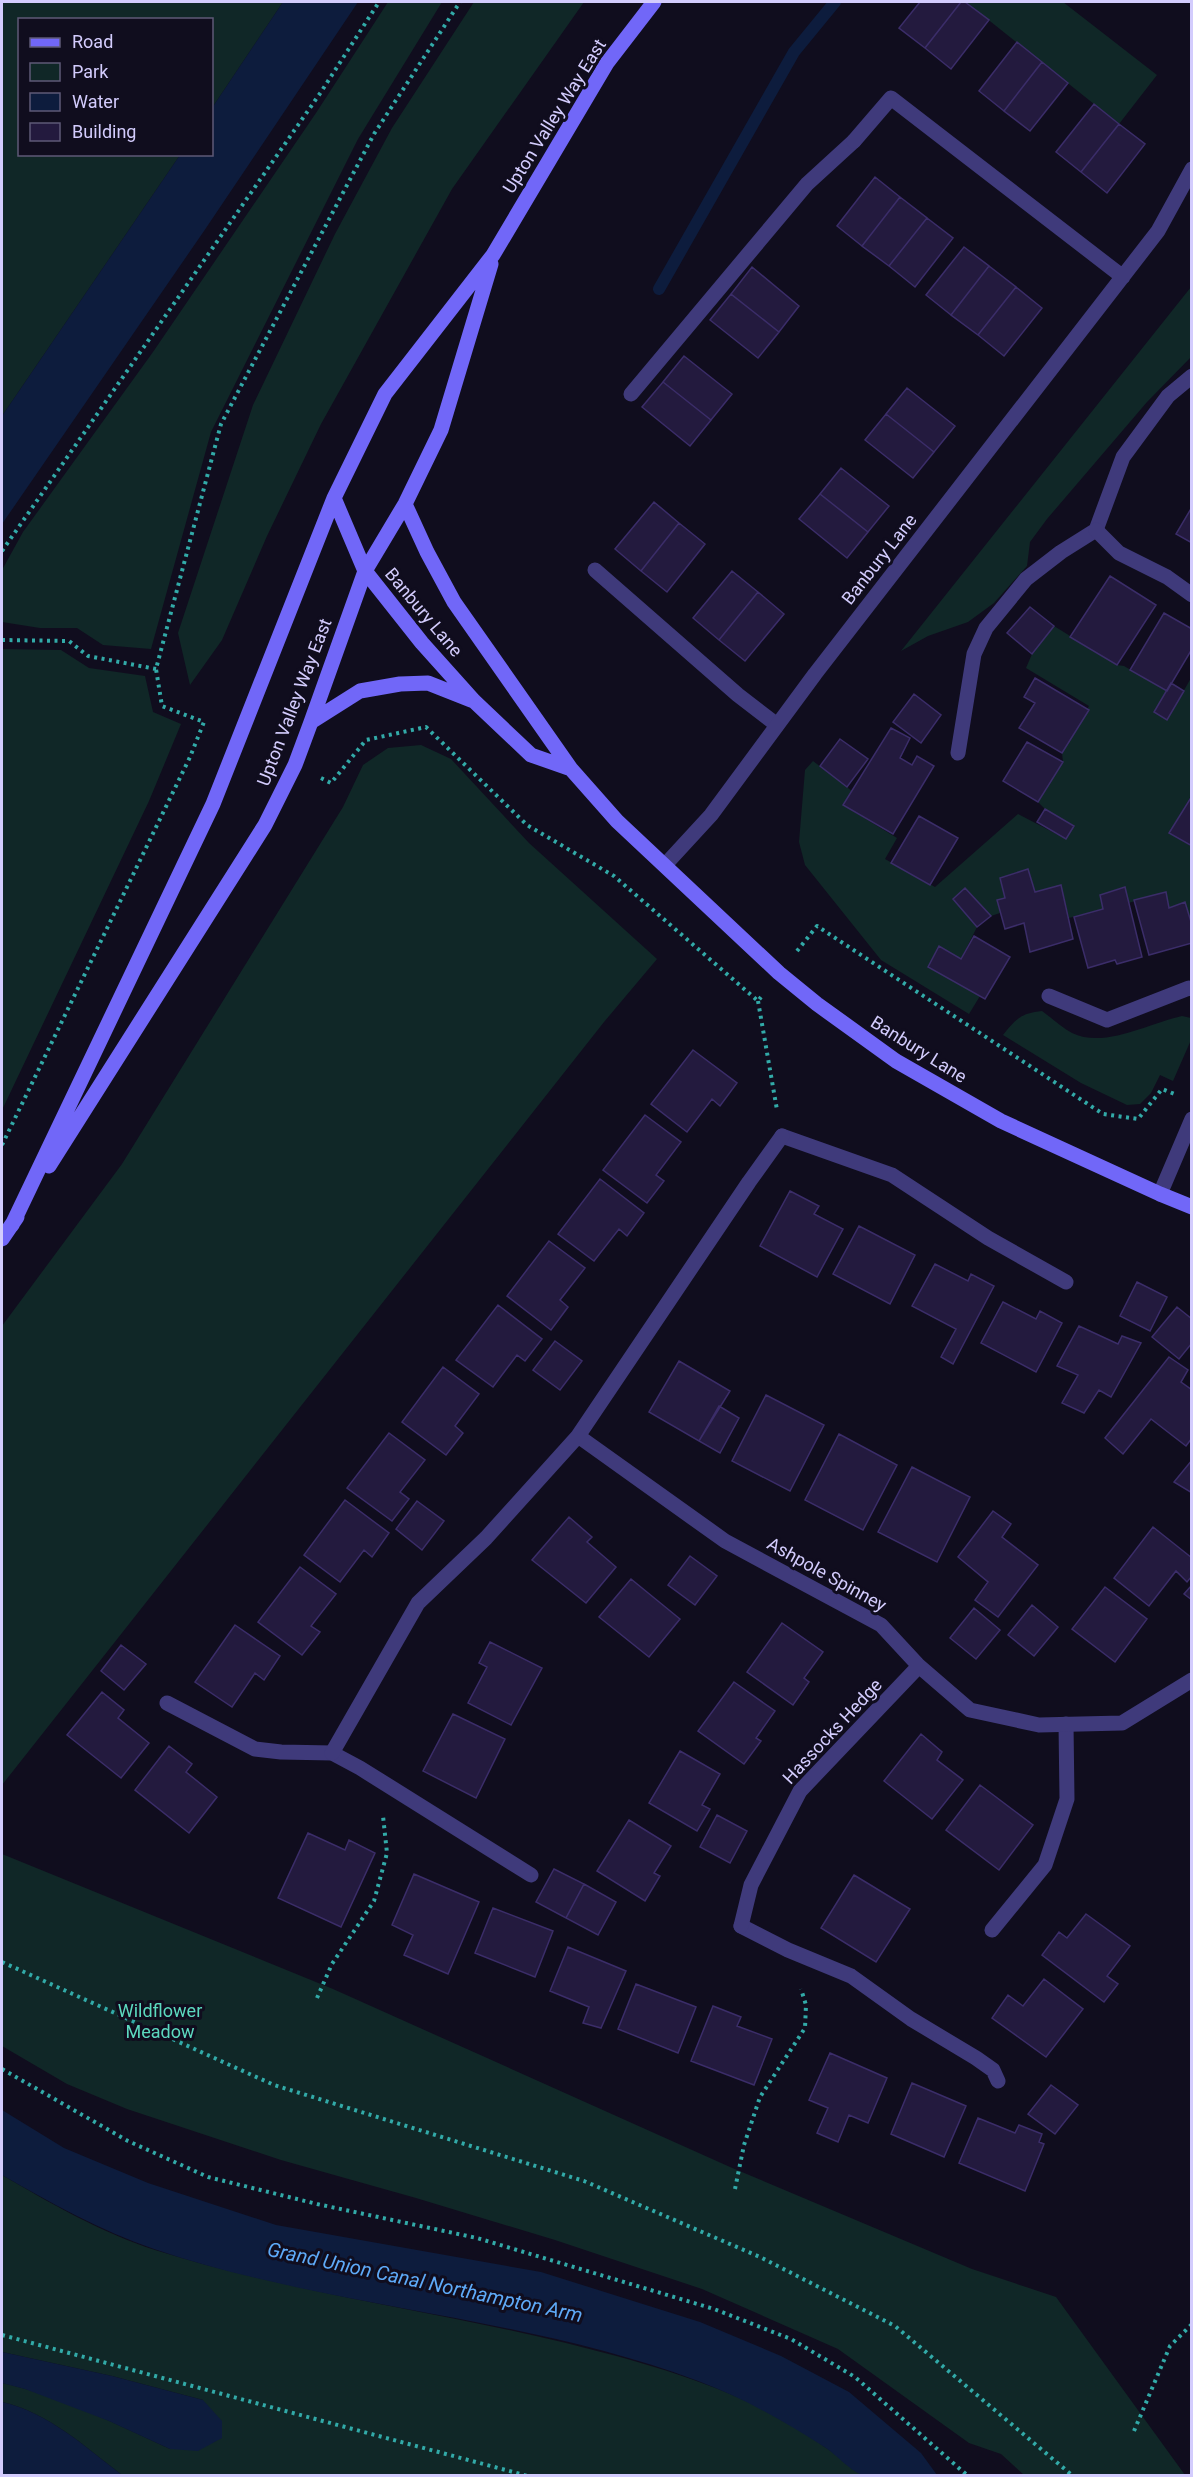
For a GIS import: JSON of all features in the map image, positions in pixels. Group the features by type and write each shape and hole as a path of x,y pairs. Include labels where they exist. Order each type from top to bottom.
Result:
{"street":[{"name":"Upton Valley Way East","path":"12,1225 213,804 334,498 385,394 493,255 607,63 654,2"},
{"path":"631,394 807,184 854,141 891,98 1123,277"},
{"name":"Banbury Lane","path":"665,865 711,815 777,725 1158,231 1191,169"},
{"name":"Upton Valley Way East","path":"2,1239 265,825 295,765 365,571 405,504 441,430 493,255"},
{"path":"958,753 974,654 986,628 1026,579 1061,552 1096,530 1123,457 1168,396 1191,376"},
{"name":"Banbury Lane","path":"334,498 365,571 422,643 474,701 531,755 571,769"},
{"name":"Banbury Lane","path":"405,504 454,602 571,769 617,821 779,972 817,1004 896,1061 1001,1121 1191,1207"},
{"path":"1096,530 1119,553 1167,577 1191,595"},
{"path":"595,570 738,695 777,725"},
{"path":"312,722 360,691 400,684 428,683 474,701"},
{"path":"1049,996 1107,1020 1188,988 1191,989"},
{"path":"1160,1194 1191,1119"},
{"path":"332,1753 418,1603 486,1538 578,1436 749,1182 783,1136 892,1175 988,1238 1066,1282"},
{"name":"Ashpole Spinney","path":"578,1436 725,1541 881,1625 919,1666 970,1710 1039,1725 1122,1722 1191,1680"},
{"name":"Hassocks Hedge","path":"919,1666 800,1791 751,1885 741,1926 788,1950 851,1976 911,2019 993,2070 998,2081"},
{"path":"167,1703 255,1749 332,1753 360,1768 531,1875"},
{"path":"992,1930 1045,1865 1067,1798 1066,1724"}],"path":[{"path":"2,551 321,92 380,2"},
{"path":"2,1145 190,757 204,722 162,706 156,669 221,424 374,134 460,2"},
{"path":"2,640 69,641 88,656 156,669"},
{"path":"758,1001 783,1136"},
{"path":"317,1998 332,1965 374,1901 387,1853 383,1813"},
{"path":"2,1962 274,2085 584,2181 760,2257 895,2326 1073,2475"},
{"path":"735,2189 744,2145 760,2097 805,2028 806,2005 801,1985"},
{"path":"2,2069 128,2141 208,2177 317,2204 477,2238 714,2309 791,2339 855,2377 968,2475"},
{"path":"1134,2431 1170,2346 1191,2324"},
{"path":"2,2335 528,2475"}],"green space":[{"path":"2,2 283,2 213,107 213,18 18,18 18,156 179,156 2,416"},
{"path":"388,2 442,2 358,139 211,432 151,649 103,645 77,628 40,628 2,622 2,570 23,532 153,352 316,113"},
{"path":"474,2 584,2 452,189 321,424 267,536 222,640 190,685 178,633 253,405 335,234 392,128"},
{"path":"966,2 1063,2 1157,75 1119,124"},
{"path":"1191,287 1191,357 1147,402 1047,519 1030,542 1027,566 994,603 968,622 928,636 901,651"},
{"path":"1054,626 1117,665 1124,666 1167,691 1154,712 1167,720 1191,678 1191,796 1169,833 1191,846 1191,924 1185,902 1169,908 1166,893 1128,903 1124,887 1100,895 1103,909 1069,918 1061,885 1035,892 1028,869 1000,878 1005,898 997,900 1000,913 991,916 965,888 953,899 977,927 961,959 939,946 928,966 980,996 969,1014 881,960 805,865 799,842 805,770 813,761 852,791 843,805 897,838 885,859 935,887 1018,814 1066,839 1074,826 1045,809 1038,802 1063,762 1062,753 1089,706 1026,668 1032,654"},
{"path":"2,649 61,650 89,668 145,676 153,712 181,724 149,801 2,1110"},
{"path":"421,745 451,759 529,843 657,959 604,1022 2,1785 2,1326 122,1164 343,807 363,765 388,748"},
{"path":"1042,1011 1072,1033 1098,1038 1127,1033 1182,1016 1191,1018 1191,1040 1173,1081 1160,1075 1151,1093 1140,1104 1127,1105 1081,1083 1003,1035 1020,1018 1029,1013"},
{"name":"Wildflower Meadow","path":"2,1854 333,1989 730,2167 972,2269 1056,2297 1185,2475 1024,2475 1001,2454 969,2443 838,2349 702,2289 555,2240 281,2160 127,2109 67,2084 2,2046"},
{"path":"2,2175 96,2226 155,2250 256,2278 566,2343 694,2380 719,2389 780,2418 863,2475 122,2475 51,2422 2,2402 2,2383 66,2403 170,2449 203,2400 112,2376 2,2352"}],"water":[{"path":"283,2 358,2 2,524 2,416 179,156 213,156 213,107"},
{"name":"Grand Union Canal Northampton Arm","path":"2,2110 64,2148 148,2183 276,2225 541,2272 700,2322 781,2356 849,2392 921,2453 937,2475 862,2475 826,2448 748,2403 698,2381 632,2359 496,2326 289,2286 221,2269 134,2242 76,2216 2,2175"},
{"path":"2,2352 112,2376 203,2400 222,2421 222,2438 198,2451 170,2449 109,2421 25,2389 2,2383"},
{"path":"2,2402 51,2422 122,2475 2,2475"}],"building":[{"path":"920,2 961,2 925,48 899,28"},
{"path":"961,2 965,2 989,20 951,69 925,48"},
{"path":"1017,42 1042,62 1004,111 979,91"},
{"path":"1042,62 1068,83 1030,131 1004,111"},
{"path":"1094,104 1119,124 1081,172 1056,152"},
{"path":"1119,124 1145,144 1107,193 1081,172"},
{"path":"875,177 900,197 862,246 837,226"},
{"path":"900,197 927,218 889,266 862,246"},
{"path":"927,218 953,238 915,287 889,266"},
{"path":"964,247 989,266 951,315 926,295"},
{"path":"989,266 1016,287 978,335 951,315"},
{"path":"752,267 799,306 779,332 731,294"},
{"path":"1016,287 1042,308 1004,356 978,335"},
{"path":"731,294 779,332 758,358 710,320"},
{"path":"684,356 732,394 711,420 663,382"},
{"path":"663,382 711,420 690,446 642,407"},
{"path":"907,388 955,426 934,452 886,414"},
{"path":"886,414 934,452 913,478 865,440"},
{"path":"841,468 889,506 868,532 820,494"},
{"path":"820,494 868,532 847,558 799,519"},
{"path":"654,502 679,523 641,571 615,549"},
{"path":"1192,507 1192,543 1176,534"},
{"path":"679,523 705,544 667,592 641,571"},
{"path":"732,571 758,592 719,640 693,618"},
{"path":"1110,576 1156,605 1117,665 1070,637"},
{"path":"758,592 784,614 745,661 719,640"},
{"path":"1030,607 1054,626 1032,654 1007,633"},
{"path":"1164,613 1192,629 1192,649 1167,691 1130,670"},
{"path":"1035,678 1089,710 1062,753 1019,728 1035,703 1024,697"},
{"path":"1171,683 1184,691 1167,720 1154,712"},
{"path":"914,694 941,715 921,743 893,722"},
{"path":"891,728 910,738 900,758 912,765 917,756 934,766 893,834 843,805"},
{"path":"840,739 868,759 847,787 820,766"},
{"path":"1027,742 1063,762 1038,802 1003,781"},
{"path":"1192,796 1192,846 1169,833"},
{"path":"1045,809 1074,826 1066,839 1037,822"},
{"path":"919,816 958,838 930,885 891,863"},
{"path":"1028,869 1035,892 1061,885 1073,939 1030,952 1024,923 1005,929 997,900 1005,898 1000,878"},
{"path":"1125,887 1142,957 1117,964 1115,960 1088,968 1074,917 1103,909 1100,895"},
{"path":"965,888 991,916 977,927 953,899"},
{"path":"1166,892 1169,908 1185,902 1192,925 1192,943 1149,955 1134,900"},
{"path":"974,936 1010,957 985,999 928,967 939,946 961,959"},
{"path":"693,1050 737,1083 720,1106 712,1099 687,1132 651,1104"},
{"path":"645,1115 681,1142 656,1175 664,1181 647,1203 603,1170"},
{"path":"600,1179 644,1213 627,1236 619,1229 594,1261 558,1234"},
{"path":"790,1191 819,1206 814,1214 843,1229 817,1277 760,1246"},
{"path":"859,1226 915,1255 890,1304 833,1274"},
{"path":"549,1241 585,1268 560,1300 568,1307 551,1330 507,1296"},
{"path":"935,1264 968,1281 971,1274 994,1286 953,1364 941,1357 956,1329 912,1306"},
{"path":"1137,1282 1167,1297 1150,1331 1120,1316"},
{"path":"1003,1302 1036,1319 1040,1311 1062,1323 1036,1372 981,1343"},
{"path":"498,1305 542,1339 525,1361 517,1355 493,1387 456,1360"},
{"path":"1177,1307 1192,1319 1192,1343 1179,1359 1152,1337"},
{"path":"1079,1326 1118,1344 1122,1336 1141,1343 1111,1397 1099,1390 1084,1413 1062,1403 1078,1375 1057,1366"},
{"path":"555,1341 582,1361 560,1390 533,1370"},
{"path":"1169,1357 1188,1370 1181,1382 1192,1390 1192,1438 1186,1446 1151,1419 1123,1454 1105,1438"},
{"path":"679,1361 730,1391 699,1441 649,1412"},
{"path":"443,1367 479,1394 455,1426 463,1433 446,1455 402,1422"},
{"path":"766,1395 824,1425 790,1491 732,1461"},
{"path":"719,1406 739,1418 720,1453 699,1441"},
{"path":"389,1433 425,1460 400,1492 409,1499 392,1521 347,1488"},
{"path":"839,1434 897,1465 863,1530 805,1500"},
{"path":"1192,1460 1192,1493 1174,1482"},
{"path":"912,1467 970,1497 937,1562 878,1532"},
{"path":"345,1500 389,1533 372,1557 364,1550 340,1582 304,1555"},
{"path":"417,1501 444,1521 422,1550 396,1529"},
{"path":"993,1511 1011,1524 1002,1537 1038,1565 998,1617 975,1600 988,1582 958,1557"},
{"path":"569,1517 592,1537 587,1542 616,1567 586,1603 532,1560"},
{"path":"1153,1527 1192,1558 1192,1576 1187,1582 1176,1571 1149,1606 1114,1578"},
{"path":"690,1556 717,1576 695,1605 668,1585"},
{"path":"300,1567 336,1594 311,1626 320,1632 302,1655 258,1622"},
{"path":"631,1579 680,1619 649,1657 599,1617"},
{"path":"1192,1585 1192,1600 1184,1594"},
{"path":"1105,1587 1147,1619 1115,1662 1072,1629"},
{"path":"1032,1605 1058,1627 1034,1656 1008,1635"},
{"path":"974,1608 1000,1630 976,1659 950,1638"},
{"path":"782,1623 823,1652 804,1678 809,1682 793,1705 747,1672"},
{"path":"235,1625 280,1656 264,1680 255,1673 232,1707 195,1682"},
{"path":"490,1642 542,1668 511,1725 468,1703 487,1667 479,1663"},
{"path":"121,1645 146,1664 124,1690 101,1671"},
{"path":"734,1682 775,1711 756,1738 761,1741 744,1764 698,1731"},
{"path":"102,1692 124,1710 118,1718 149,1743 121,1778 67,1735"},
{"path":"453,1714 505,1739 476,1798 423,1771"},
{"path":"921,1734 942,1752 937,1760 963,1780 932,1819 884,1781"},
{"path":"169,1746 192,1764 186,1772 217,1797 189,1833 135,1790"},
{"path":"680,1751 720,1774 702,1805 710,1809 697,1831 649,1803"},
{"path":"980,1785 1033,1825 999,1870 946,1830"},
{"path":"717,1815 747,1831 730,1863 700,1847"},
{"path":"629,1820 671,1846 654,1873 660,1876 645,1901 597,1871"},
{"path":"308,1833 345,1850 349,1840 375,1853 341,1927 278,1898"},
{"path":"554,1869 584,1884 566,1918 536,1902"},
{"path":"414,1874 479,1902 448,1974 404,1955 413,1935 392,1925"},
{"path":"854,1875 910,1909 876,1962 821,1928"},
{"path":"584,1884 616,1902 598,1935 566,1918"},
{"path":"493,1908 553,1931 535,1977 475,1953"},
{"path":"1086,1914 1130,1946 1107,1976 1118,1984 1104,2002 1042,1955 1059,1932 1067,1938"},
{"path":"568,1947 626,1971 601,2028 583,2023 589,2007 550,1991"},
{"path":"1044,1979 1083,2009 1046,2057 992,2018 1008,1995 1023,2006"},
{"path":"636,1984 696,2007 678,2053 618,2029"},
{"path":"713,2006 741,2017 737,2026 772,2039 754,2085 691,2061"},
{"path":"830,2053 887,2078 868,2123 849,2115 838,2142 817,2133 828,2108 809,2100"},
{"path":"912,2083 966,2106 944,2157 891,2134"},
{"path":"1051,2085 1078,2105 1055,2134 1028,2114"},
{"path":"978,2118 1015,2133 1019,2125 1042,2134 1039,2142 1044,2144 1025,2191 959,2163"}],"waterway":[{"path":"659,289 794,52 835,2"}]}
